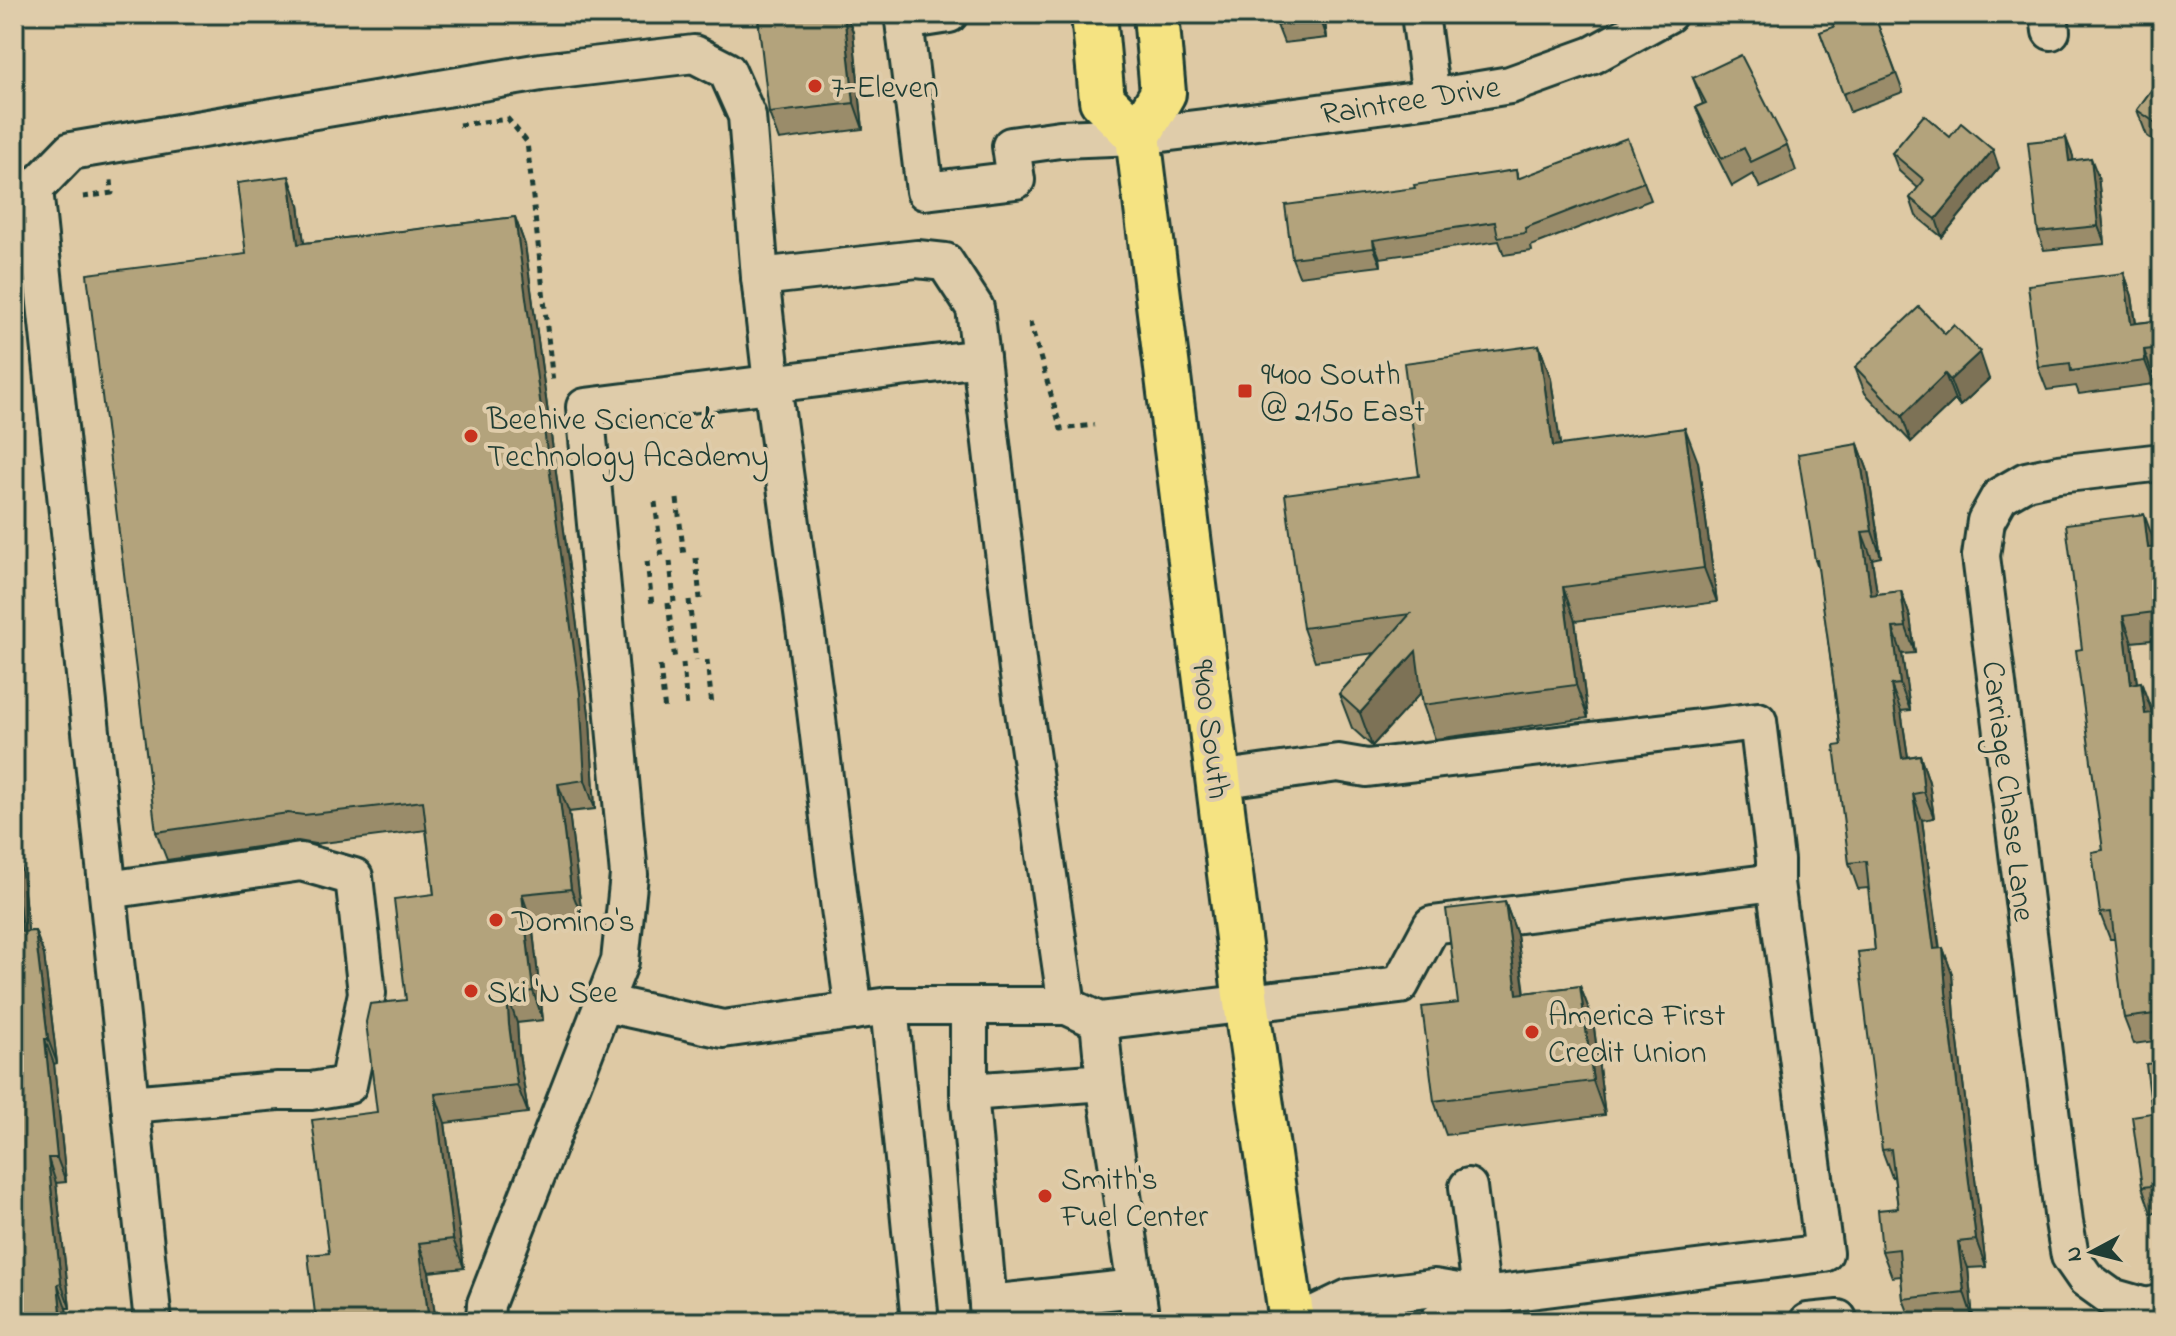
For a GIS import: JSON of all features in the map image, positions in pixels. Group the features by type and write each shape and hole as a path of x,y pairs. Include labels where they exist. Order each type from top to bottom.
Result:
{"main road":[{"path":"1094,14 1102,100 1138,136 1163,93 1156,14"},
{"name":"9400 South","path":"1138,136 1246,1002 1292,1322"}],"street":[{"name":"Raintree Drive","path":"949,14 904,21 925,191 1016,180 1011,146 1060,139 1138,136 1510,85 1593,55 1668,14"},
{"path":"1420,14 1431,98"},
{"path":"153,1322 34,189 71,151 541,72 694,54 727,71 747,116 772,383 854,1011"},
{"path":"760,277 917,259 945,262 975,308 1018,669 1067,1006"},
{"path":"485,1322 486,1304 620,961 629,875 585,407 981,358"},
{"name":"Carriage Chase Lane","path":"2162,462 2058,474 2026,481 2000,496 1986,521 1981,556 2070,1256 2086,1279 2111,1297 2146,1307 2162,1303"},
{"path":"1218,780 1338,763 1367,768 1758,721 1775,882 1824,1253 1483,1309 1438,1322"},
{"path":"108,890 301,862 354,877 367,993 348,1085 311,1091 130,1104"},
{"path":"604,1003 723,1029 889,1006 1067,1006 1099,1021 1400,985 1432,925 1775,882"},
{"path":"889,1006 920,1322"},
{"path":"969,1006 969,1092 988,1313 1139,1305 1105,1082 1099,1021"},
{"path":"969,1092 1105,1082"},
{"path":"1468,1187 1483,1309"},
{"path":"1299,1322 1349,1298 1434,1288 1483,1309"},
{"path":"1808,1322 1838,1319 1838,1322"}],"path":[{"path":"445,127 508,119 527,142 553,383"},
{"path":"83,197 112,193 110,173"},
{"path":"1030,322 1061,429 1094,425"},
{"path":"677,499 684,556"},
{"path":"655,502 662,558"},
{"path":"696,558 700,599"},
{"path":"647,561 652,605"},
{"path":"670,561 675,661"},
{"path":"689,600 696,660"},
{"path":"707,660 712,706"},
{"path":"683,663 687,709"},
{"path":"660,666 665,712"}],"building":[{"name":"7-Eleven","path":"844,14 854,103 769,113 758,17"},
{"path":"1276,14 1320,14 1321,20 1277,25"},
{"path":"1830,14 1874,14 1896,74 1843,94 1820,32 1834,27"},
{"path":"1741,55 1787,145 1751,162 1744,148 1722,159 1696,107 1706,103 1693,78"},
{"path":"2162,75 2162,127 2137,110"},
{"path":"1924,115 1950,137 1961,123 1993,150 1936,219 1910,198 1924,180 1892,153"},
{"path":"1627,138 1644,182 1525,228 1526,233 1498,237 1495,222 1373,240 1374,248 1292,258 1285,205 1415,188 1414,185 1516,170 1517,179"},
{"path":"2066,138 2069,161 2091,158 2098,226 2038,232 2028,142"},
{"path":"289,176 298,244 515,217 580,693 585,780 558,784 571,889 522,894 533,991 507,994 517,1085 435,1094 453,1239 419,1243 429,1322 316,1322 308,1255 329,1253 312,1120 377,1112 366,1022 370,1004 406,1000 394,899 434,894 423,801 304,815 288,813 156,832 87,274 246,254 237,183"},
{"path":"2124,273 2131,324 2162,320 2162,348 2144,350 2145,361 2071,371 2070,363 2038,367 2028,285"},
{"path":"1919,307 1945,334 1954,325 1980,352 1950,380 1945,374 1902,416 1855,367"},
{"path":"1539,345 1553,446 1685,428 1704,568 1563,587 1576,685 1423,705 1416,651 1360,713 1339,694 1410,614 1303,628 1285,494 1419,476 1404,363"},
{"path":"1858,444 1872,531 1862,532 1871,595 1901,591 1906,627 1893,628 1900,684 1891,685 1902,758 1920,755 1924,792 1913,794 1934,949 1943,948 1976,1240 1958,1242 1964,1292 1903,1299 1899,1249 1882,1251 1878,1210 1898,1208 1891,1149 1882,1150 1858,952 1875,950 1866,861 1849,863 1834,746 1842,745 1817,560 1798,454"},
{"path":"2144,514 2148,548 2162,547 2162,611 2123,616 2131,684 2141,682 2145,714 2153,713 2162,787 2162,1013 2124,1018 2111,912 2100,913 2092,852 2103,850 2076,650 2082,649 2066,524"},
{"path":"14,857 22,932 35,931 48,1039 45,1039 57,1158 48,1158 62,1322 14,1322"},
{"name":"America First Credit Union","path":"1505,902 1517,994 1580,986 1593,1081 1434,1101 1422,1007 1458,1003 1446,909"},
{"path":"2162,1062 2162,1185 2142,1187 2132,1116 2152,1113 2146,1064"}],"place":[{"name":"7-Eleven","path":"815,86"},
{"name":"9400 South @ 2150 East","path":"1245,391"},
{"name":"Beehive Science & Technology Academy","path":"471,436"},
{"name":"Domino's","path":"496,920"},
{"name":"Ski 'N See","path":"471,991"},
{"name":"America First Credit Union","path":"1532,1032"},
{"name":"Smith's Fuel Center","path":"1045,1196"}]}
